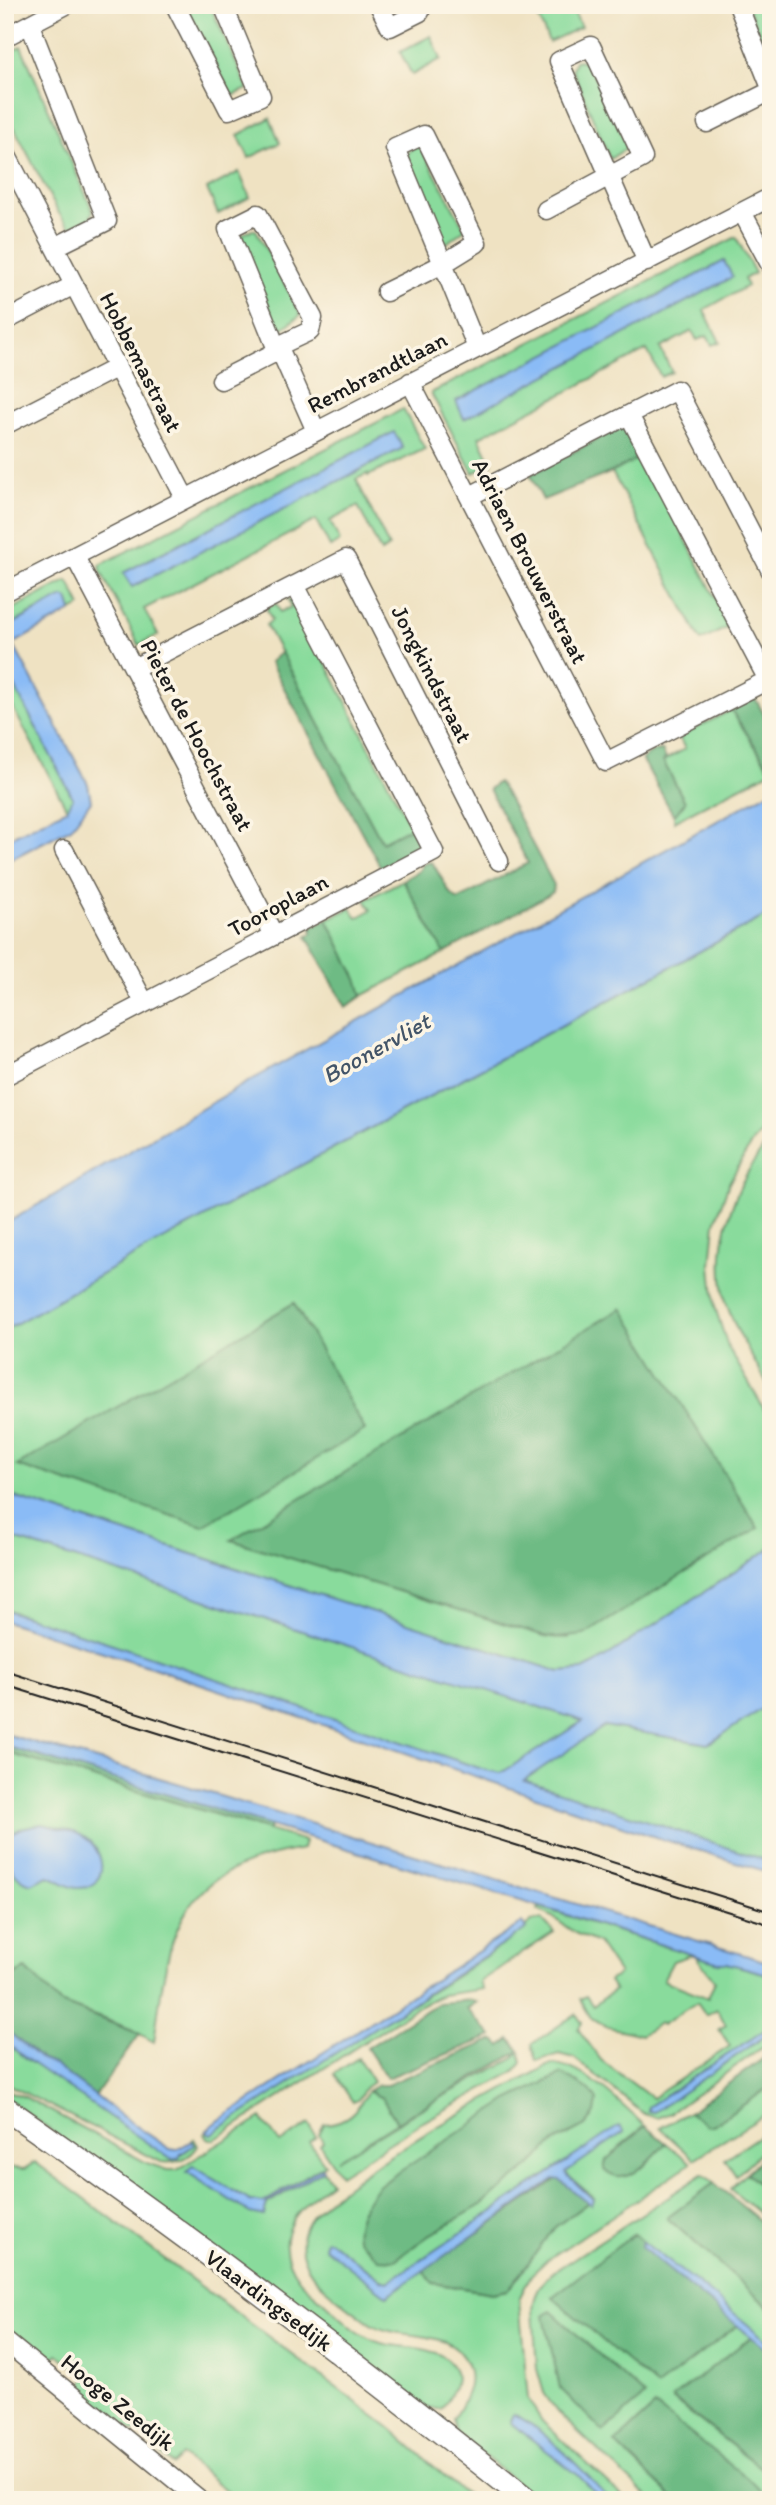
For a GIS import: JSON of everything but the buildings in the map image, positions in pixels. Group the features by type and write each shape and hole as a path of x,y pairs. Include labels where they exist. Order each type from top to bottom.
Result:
{"street":[{"path":"5,37 66,5"},
{"path":"175,5 229,110 261,96 223,5"},
{"path":"379,5 390,27 420,12 418,5"},
{"path":"707,123 771,89 738,5"},
{"path":"30,24 107,221 55,247"},
{"path":"546,210 608,178 643,158 591,46 559,61 608,178 647,262"},
{"path":"386,292 443,264 477,243 424,135 395,148 443,264 477,348"},
{"name":"Hobbemastraat","path":"5,152 185,498"},
{"name":"Rembrandtlaan","path":"5,592 771,197"},
{"path":"742,212 771,266"},
{"path":"221,380 278,348 310,331 313,318 258,214 228,229 278,348 316,430"},
{"path":"5,321 74,285"},
{"path":"5,425 117,368"},
{"name":"Adriaen Brouwerstraat","path":"410,382 606,762 768,680 629,415"},
{"path":"470,496 677,390 771,571"},
{"name":"Pieter de Hoochstraat","path":"75,557 274,935"},
{"name":"Jongkindstraat","path":"134,668 346,559 499,861"},
{"name":"Tooroplaan","path":"5,1076 434,852 295,585"},
{"path":"64,850 145,1002"},
{"name":"Vlaardingsedijk","path":"5,2108 118,2186 527,2500"},
{"name":"Hooge Zeedijk","path":"5,2342 200,2500"}],"green space":[{"path":"185,5 210,5 248,89 232,96"},
{"path":"562,5 571,5 581,27 549,42 538,17"},
{"path":"747,5 771,5 771,63"},
{"path":"431,36 441,59 412,75 400,52"},
{"path":"21,46 93,211 90,219 71,229 58,212 5,110 5,54"},
{"path":"575,61 588,63 628,147 610,159 572,69"},
{"path":"270,118 280,143 249,158 238,135"},
{"path":"416,146 421,148 465,229 443,246 407,157 408,152"},
{"path":"239,172 250,197 218,214 207,189"},
{"path":"256,230 301,315 279,331 241,241 242,235"},
{"path":"736,237 755,273 744,279 747,286 704,310 720,342 712,345 707,336 697,340 692,331 660,348 672,372 661,377 647,350 479,437 492,464 473,473 431,393","holes":["724,261 732,277 638,306"]},
{"path":"403,409 425,449 356,479 389,547 381,552 358,506 330,521 340,541 330,547 316,520 144,609 158,635 139,645 101,572 100,565"},
{"path":"627,423 643,456 612,472 543,500 530,475"},
{"path":"643,456 730,626 701,641 612,472"},
{"path":"66,581 81,606 72,611 68,599 49,604 5,628 5,613"},
{"path":"288,599 295,603 411,827 382,842 266,625 272,620 266,608 276,603 280,612 291,607"},
{"path":"281,652 382,842 411,827 421,848 381,868 270,662"},
{"path":"5,668 73,798 67,809 5,693"},
{"path":"755,698 771,727 771,769 731,710"},
{"path":"731,710 771,771 674,821 674,816 685,802 663,761 685,749 679,737"},
{"path":"656,750 662,750 666,759 663,761 685,802 674,816 642,759"},
{"path":"498,782 554,885 553,892 444,953 403,880 419,871 423,864 432,862 450,893 458,900 528,863 489,789"},
{"path":"403,880 444,953 362,996 327,919 351,908 357,918 371,910 365,900"},
{"path":"771,913 771,1119 751,1144 729,1183 715,1223 711,1265 715,1307 728,1347 771,1421 771,1548 595,1664 583,1670 560,1672 5,1494 5,1330 153,1245","holes":["232,1540 570,1638 545,1636"]},
{"path":"327,919 358,981 362,996 346,1007 307,937 312,933 312,927"},
{"path":"771,1139 771,1390 731,1317 724,1293 722,1252 725,1231 738,1192 747,1173"},
{"path":"294,1303 365,1430 203,1526 17,1466"},
{"path":"622,1308 758,1528 584,1635 558,1638 545,1636 231,1540"},
{"path":"5,1536 599,1725 708,1744 771,1703 771,1867 213,1683 5,1609"},
{"path":"5,1746 270,1825 269,1830 5,1752"},
{"path":"5,1752 305,1841 303,1849 261,1859 228,1872 204,1890 187,1911 174,1937 166,1967 154,2042 131,2029 60,2003 26,1969 5,1979"},
{"path":"539,1907 692,1955 673,1961 663,1980 708,1998 715,1981 695,1956 771,1975 771,2026 648,2107 648,2111 654,2112 771,2032 771,2041 670,2113 657,2118 644,2114 574,2058 559,2054 536,2061 532,2044 576,2014 582,2023 578,2029 601,2060 652,2098 730,2046 719,2029 726,2025 717,2009 706,2015 697,2002 641,2035 604,2026 591,2018 580,1999 586,1996 593,2006 615,1990 609,1981 619,1974 598,1943 575,1933 538,1910"},
{"path":"542,1919 554,1932 479,1982 483,1989 442,1995 424,2003 214,2140 204,2134 452,1979 518,1934 531,1922"},
{"path":"26,1969 60,2003 140,2034 95,2096 53,2064 42,2060 5,2029 5,1979"},
{"path":"472,2000 477,2002 467,2009 492,2036 387,2078 367,2048 438,2003"},
{"path":"510,2039 520,2051 397,2122 382,2098 368,2091 487,2042 495,2040 501,2046"},
{"path":"5,2042 29,2061 179,2156 194,2145 194,2139 198,2146 182,2160 161,2162 5,2083"},
{"path":"520,2051 522,2063 514,2072 421,2123 340,2175 320,2145 323,2142 319,2134 324,2124 350,2115 368,2091 382,2098 397,2122 337,2160 438,2099 513,2059"},
{"path":"771,2053 771,2086 715,2124 708,2126 689,2112"},
{"path":"358,2058 373,2082 365,2088 358,2100 353,2102 334,2074"},
{"path":"552,2064 565,2066 590,2079 645,2126 620,2146 642,2168 666,2143 691,2163 547,2260 531,2275 519,2299 528,2399 542,2421 626,2500 538,2500 456,2433 453,2419 463,2402 470,2377 465,2360 459,2352 439,2340 388,2330 365,2320 319,2282 305,2263 302,2252 306,2224 328,2200 411,2143","holes":["562,2074 585,2126 553,2143 529,2167 481,2205 395,2259 460,2133 508,2100","561,2165 566,2174 593,2199 555,2227 509,2289 492,2293 433,2283 423,2270 387,2296 329,2240 381,2280 388,2282"]},
{"path":"562,2074 590,2090 597,2100 595,2114 585,2126 553,2143 529,2167 481,2205 431,2234 395,2260 379,2259 357,2238 359,2217 378,2186 508,2100"},
{"path":"771,2086 771,2111 694,2159 660,2128 689,2112 707,2125 715,2124"},
{"path":"5,2090 25,2097 147,2163 167,2170 177,2170 261,2118 280,2143 309,2124 316,2137 309,2142 325,2164 263,2203 250,2201 193,2166 263,2216 267,2204 323,2170 331,2182 298,2213 286,2236 290,2264 305,2286 364,2336 387,2344 424,2349 449,2362 456,2380 445,2404 441,2409 428,2409 5,2097"},
{"path":"645,2126 666,2143 646,2164 629,2175 612,2176 604,2170 606,2160"},
{"path":"771,2128 771,2142 736,2176 725,2159"},
{"path":"771,2149 771,2195 746,2173"},
{"path":"35,2162 389,2427 472,2500 238,2500 182,2455 173,2465 162,2455 170,2444 143,2422 134,2432 78,2391 87,2377 58,2354 48,2364 13,2335 5,2324 5,2302 8,2300 5,2295 5,2167 24,2169"},
{"path":"561,2165 566,2174 594,2198 555,2227 508,2290 492,2293 433,2283 423,2270 557,2179"},
{"path":"746,2173 771,2195 771,2223 730,2189"},
{"path":"703,2174 714,2183 667,2218 771,2309 771,2348 754,2335 672,2399 771,2476 771,2498 655,2406 615,2443 675,2500 651,2500 557,2412 544,2393 537,2369 533,2309 536,2294 546,2278"},
{"path":"714,2183 771,2230 771,2309 667,2218"},
{"path":"634,2234 741,2323 657,2387 552,2297"},
{"path":"551,2311 645,2396 603,2432 560,2388 544,2316"},
{"path":"754,2335 771,2348 771,2476 672,2398"},
{"path":"655,2406 751,2481 771,2500 675,2500 615,2443"}],"water":[{"path":"724,261 733,277 464,419 456,401"},
{"path":"394,432 403,448 132,587 123,573"},
{"path":"63,597 68,599 72,611 13,644 88,784 91,801 71,828 5,862 5,840 67,809 73,798 5,668 5,628"},
{"name":"Boonervliet","path":"771,791 771,913 153,1245 5,1330 5,1224 239,1087"},
{"path":"5,1494 560,1672 583,1670 595,1664 771,1548 771,1703 708,1744 605,1726 524,1780 771,1862 771,1873 5,1621 5,1610 485,1770 501,1773 583,1721 5,1536"},
{"path":"5,1734 177,1783 771,1963 771,1975 719,1963 5,1746"},
{"path":"43,1824 77,1833 89,1840 97,1852 101,1866 98,1879 93,1884 74,1888 48,1876 31,1884 13,1871 7,1857 11,1835 22,1828"},
{"path":"522,1923 526,1929 211,2134 206,2131 218,2121"},
{"path":"771,2026 771,2032 654,2112 648,2111 648,2107"},
{"path":"5,2029 42,2060 53,2064 170,2149 176,2150 192,2141 194,2145 179,2158 172,2160 29,2061 5,2042"},
{"path":"619,2126 624,2132 566,2172 593,2199 591,2205 560,2180 554,2179 387,2296 324,2247 326,2240 329,2240 381,2280 388,2282"},
{"path":"193,2166 250,2201 263,2203 322,2167 323,2170 267,2203 264,2216 250,2213 187,2172"},
{"path":"642,2241 771,2344 771,2353 641,2247"},
{"path":"513,2414 550,2440 610,2500 602,2500 578,2475 512,2424 510,2421"}],"tram line":[{"path":"5,1671 771,1912"},
{"path":"5,1685 771,1925"}]}
